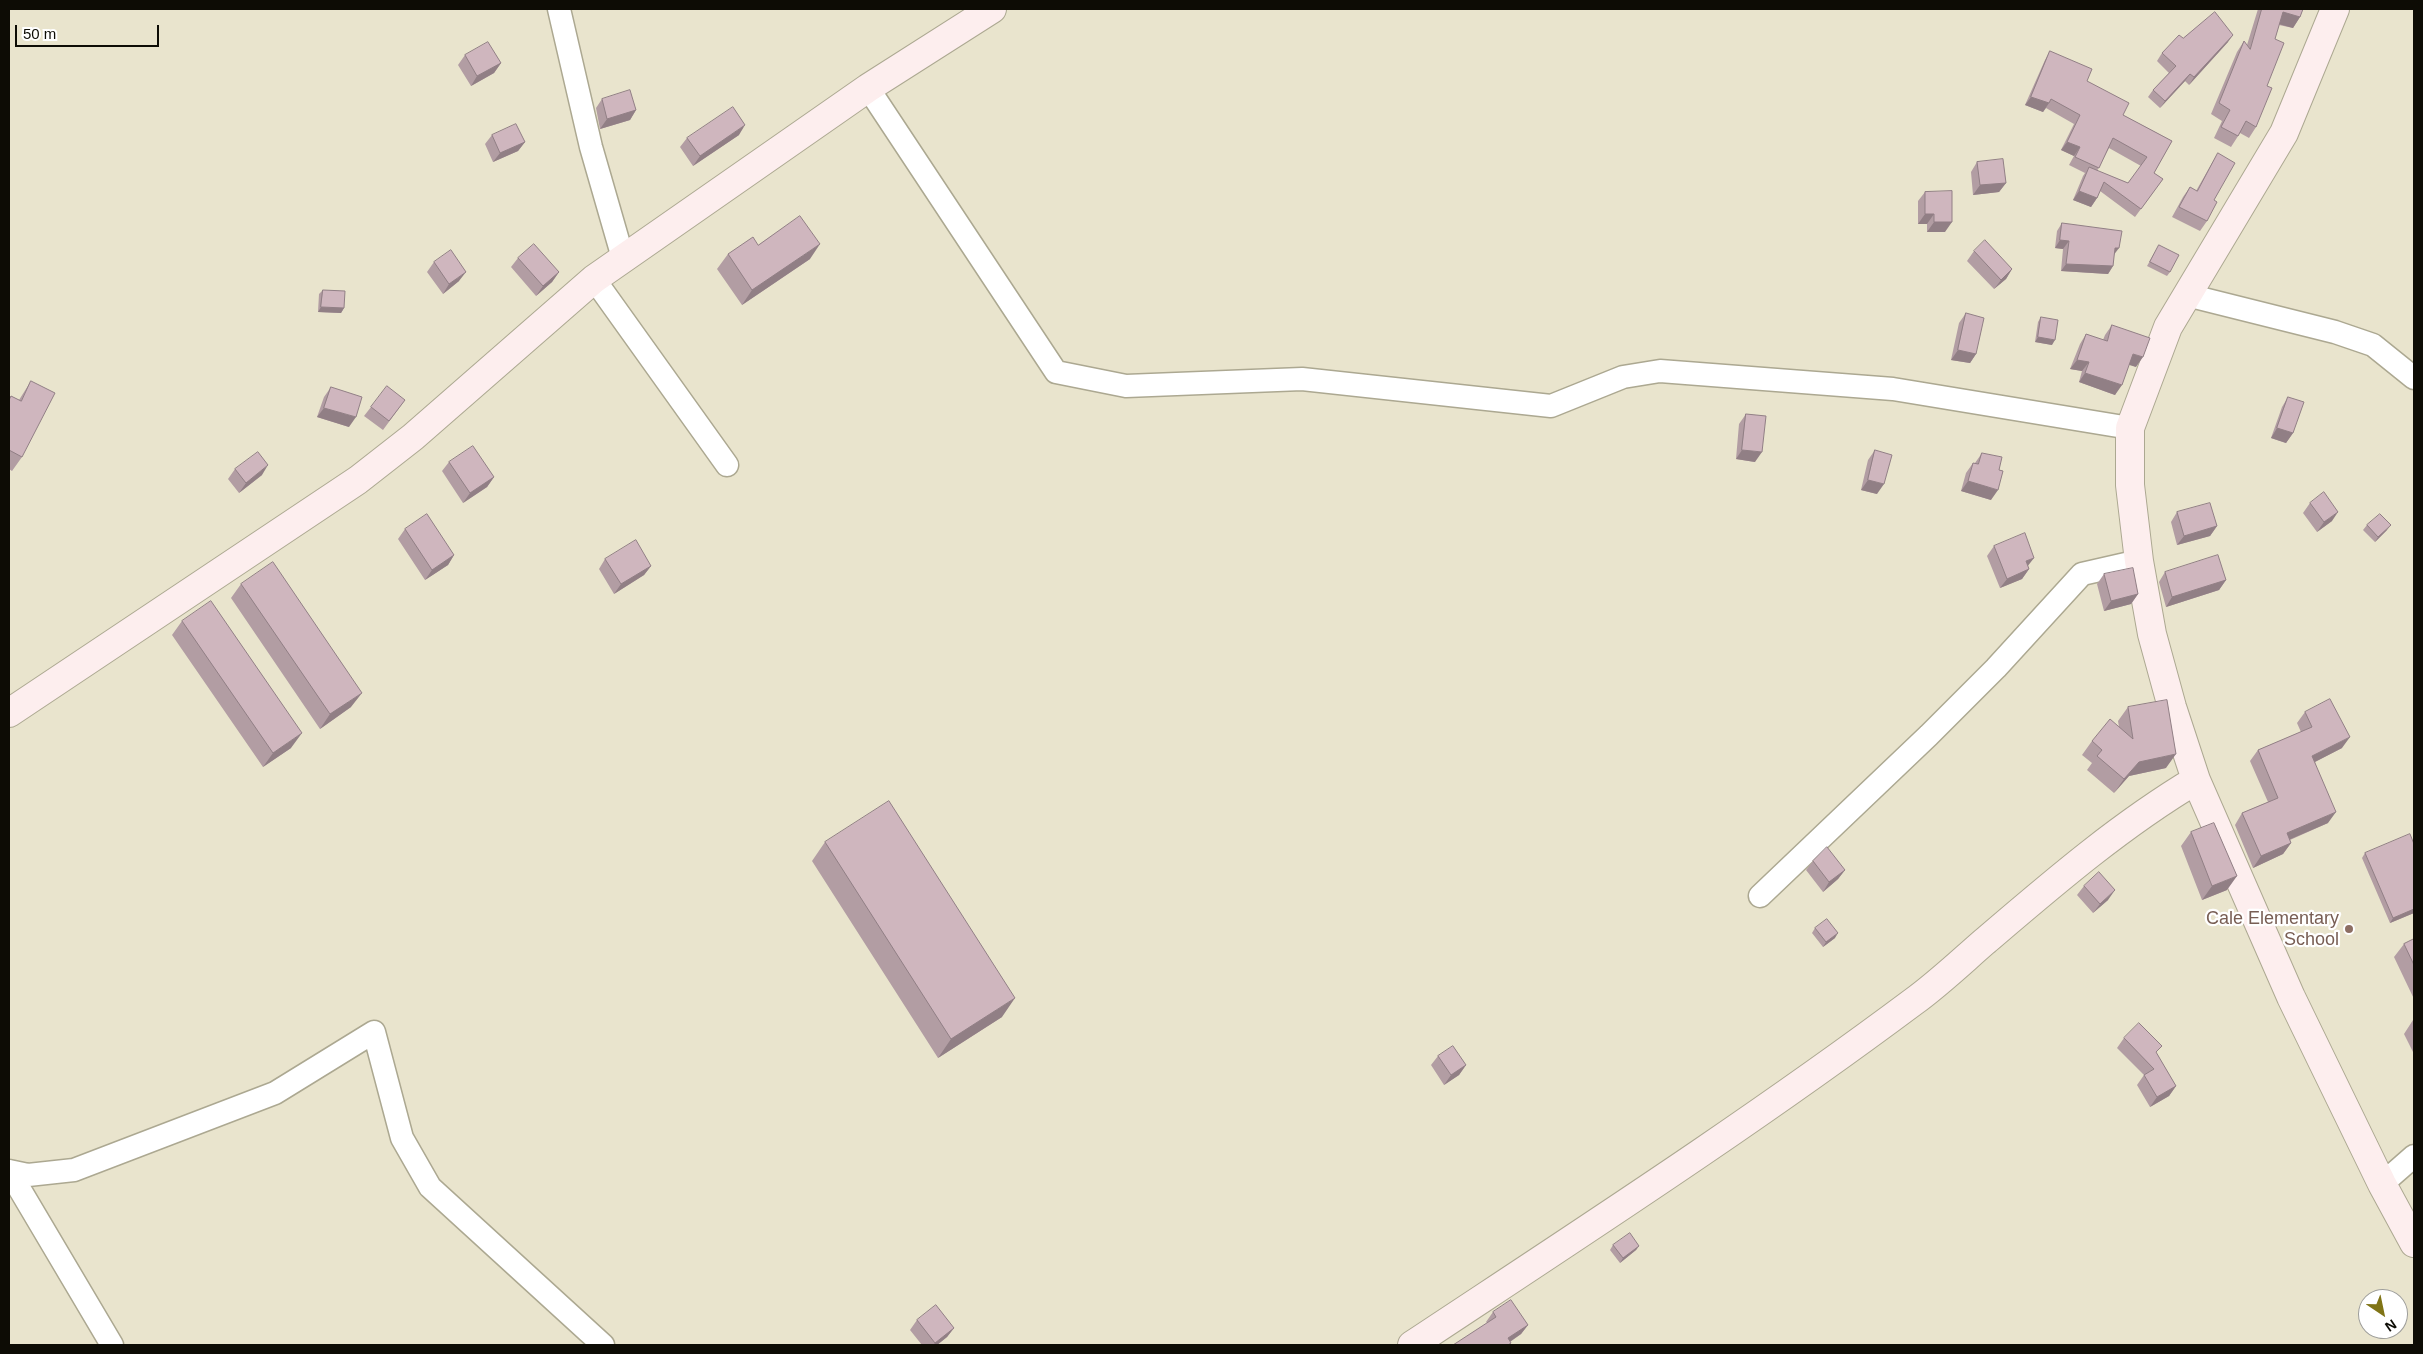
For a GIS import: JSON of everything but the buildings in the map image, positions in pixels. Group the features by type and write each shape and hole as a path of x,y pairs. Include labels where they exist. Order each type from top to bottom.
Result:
{"main road":[{"path":"9,712 358,480 413,437 594,279 868,88 992,9"},
{"path":"2336,9 2284,133 2168,327 2130,428 2130,485 2139,561 2152,634 2172,707 2196,780 2291,997 2382,1184 2414,1243"},
{"path":"1412,1345 1734,1132 1831,1063 1917,1000 2088,854 2160,801 2196,780"}],"street":[{"path":"559,9 591,148 623,258"},
{"path":"868,88 1056,372 1126,386 1302,379 1551,406 1623,377 1660,370 1893,389 2130,428"},
{"path":"594,279 727,465"},
{"path":"2187,295 2335,332 2374,345 2414,378"},
{"path":"1760,896 1996,668 2082,574 2139,561"},
{"path":"9,1171 28,1175 74,1170 275,1093 374,1032 402,1138 430,1187 603,1345"},
{"path":"2382,1184 2414,1156"},
{"path":"9,1171 112,1345"}],"place":[{"name":"Cale Elementary School","path":"2349,929"}]}
